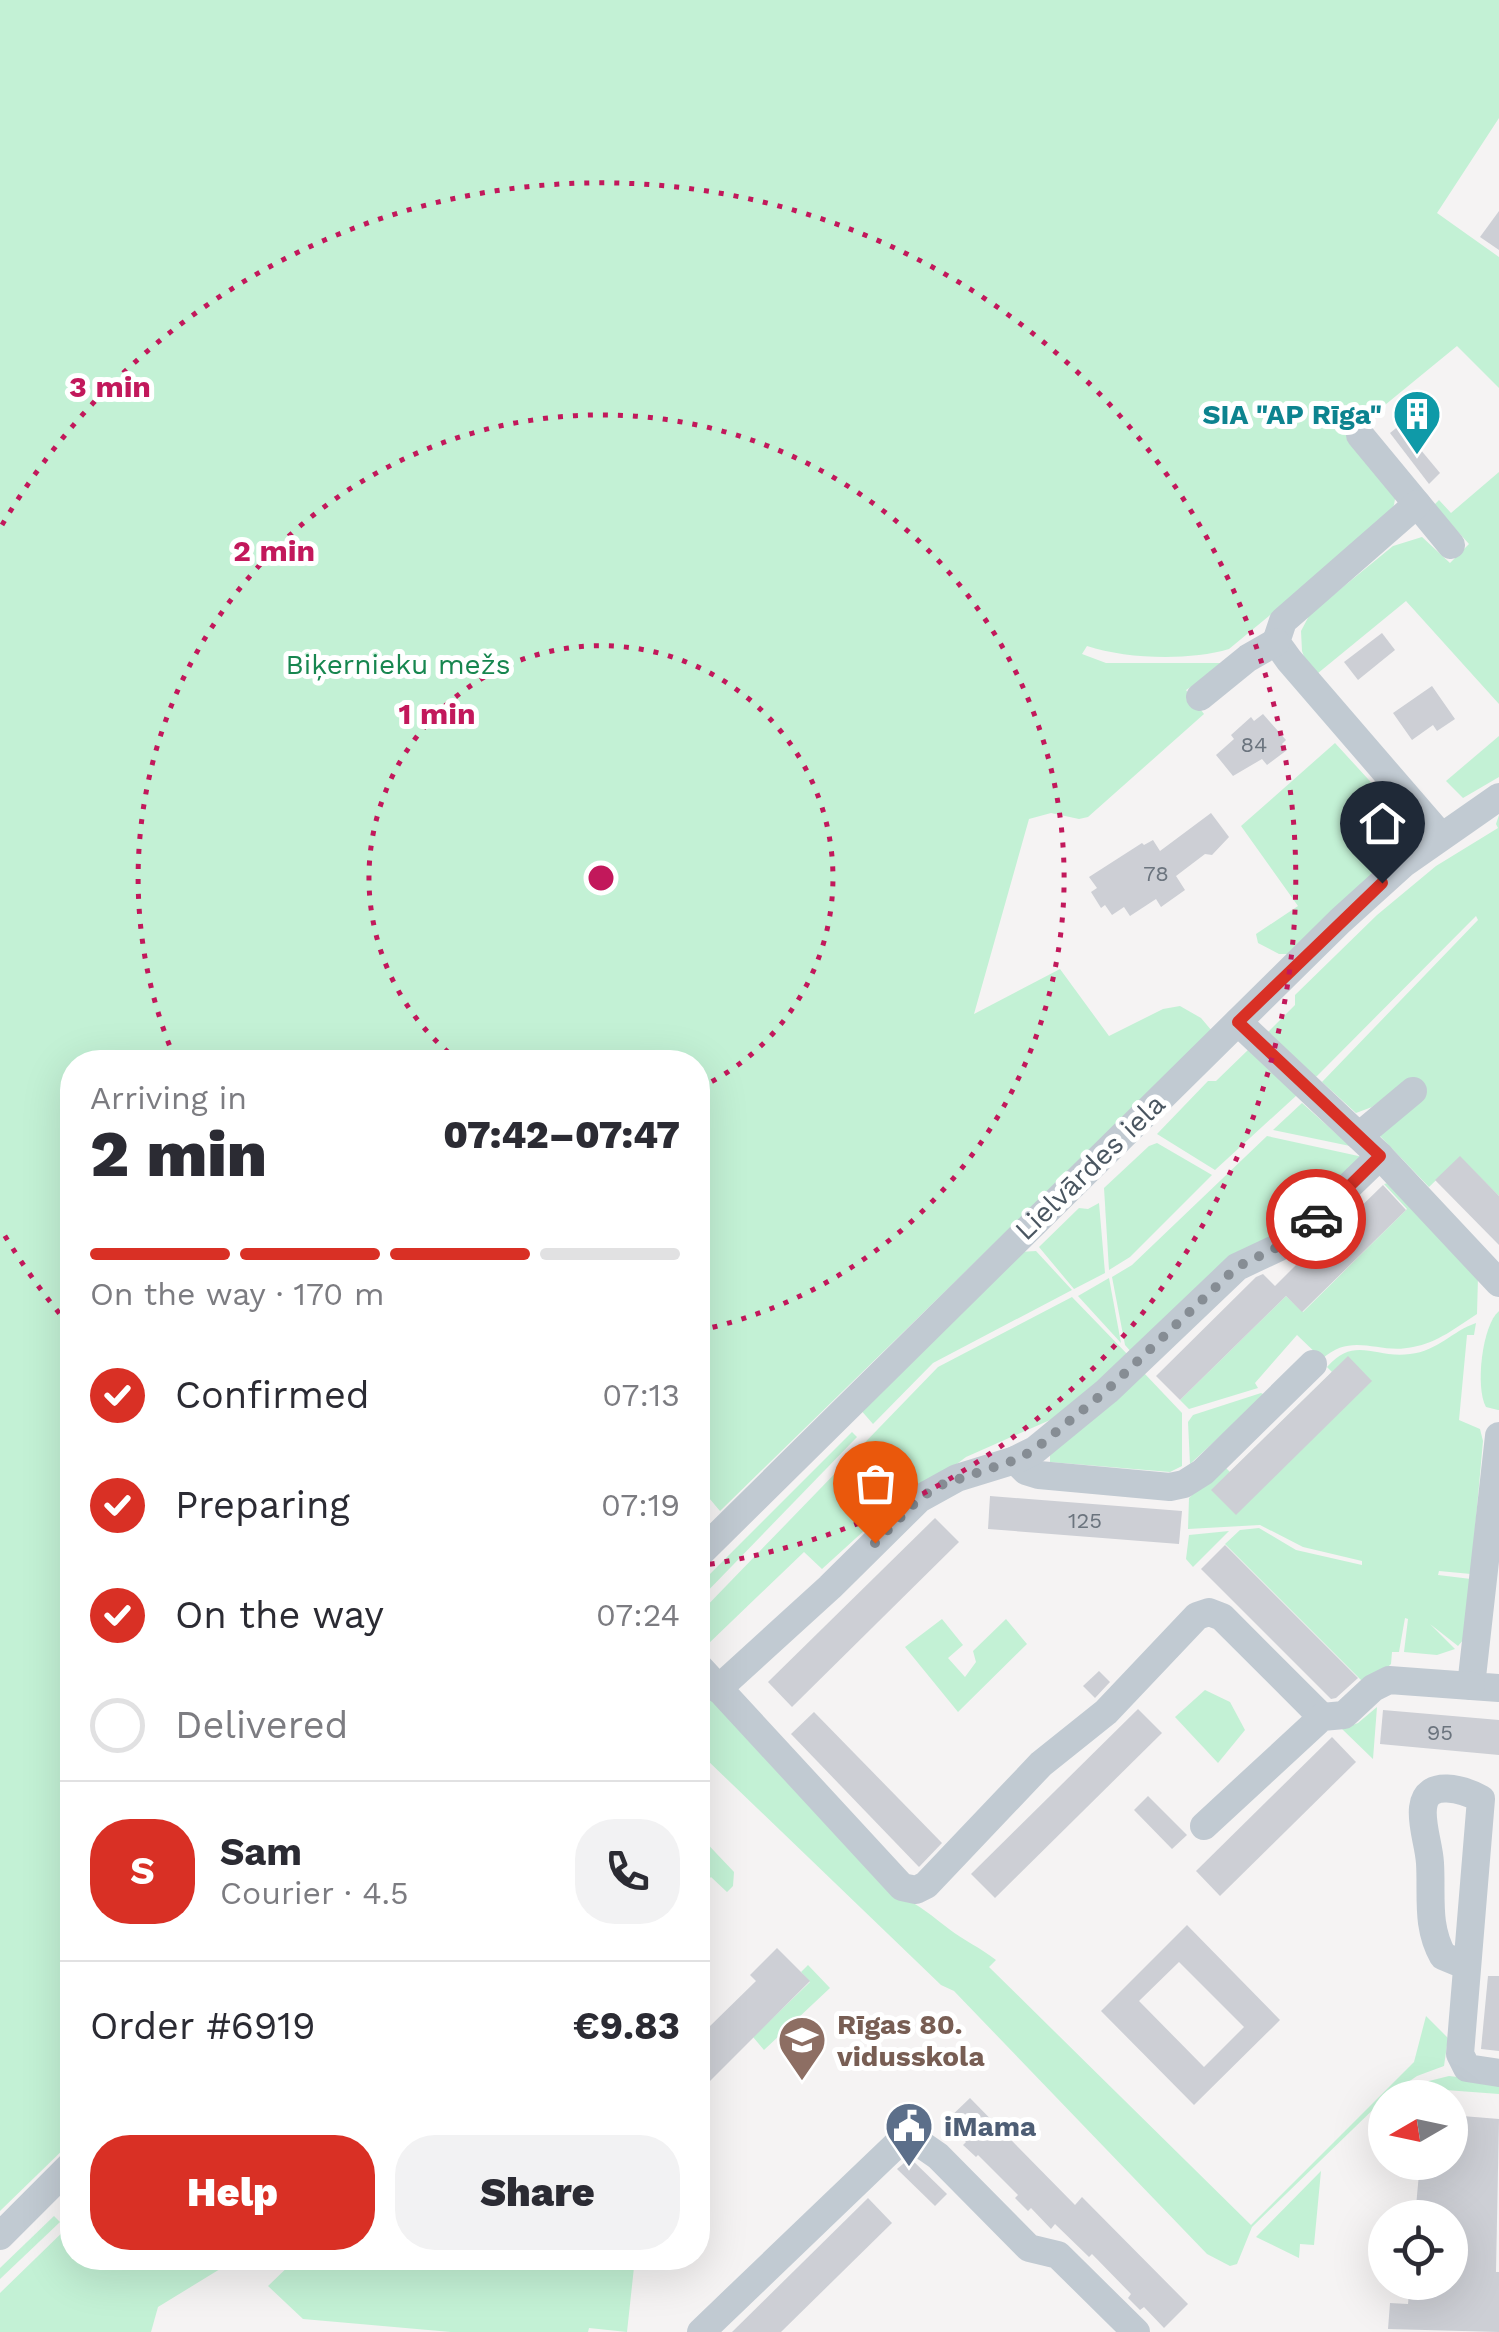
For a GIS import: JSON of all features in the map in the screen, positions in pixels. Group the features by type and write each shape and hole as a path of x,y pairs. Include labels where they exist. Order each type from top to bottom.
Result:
{"street":[{"path":"1360,434 1451,545"},
{"path":"1200,697 1248,658 1276,642 1283,621 1416,504"},
{"path":"1276,642 1440,836"},
{"name":"Lielvārdes iela","path":"710,1543 1340,921 1440,836 1499,797"},
{"path":"1238,1022 1380,1156 1499,1282"},
{"path":"1359,1136 1412,1090"},
{"path":"718,1689 919,1499 958,1478 1015,1460 1070,1423 1237,1267 1292,1240 1380,1156"},
{"path":"1015,1460 1026,1471 1038,1475 1170,1487 1184,1484 1202,1472 1313,1364"},
{"path":"1204,1826 1322,1717 1344,1715 1389,1680 1485,1687 1499,1436"},
{"path":"710,1680 902,1887 916,1890 1041,1764 1106,1712 1197,1616 1209,1612 1222,1618 1322,1717"},
{"path":"1467,1966 1442,1956 1430,1920 1430,1857 1423,1808 1431,1794 1445,1788 1482,1799 1460,2054 1467,2068 1499,2074"},
{"path":"700,2332 894,2146 912,2138 938,2156 1029,2248 1058,2255 1136,2332"},
{"path":"0,2236 60,2176"}],"green space":[{"name":"Biķernieku mežs","path":"0,0 1499,0 1499,118 1437,213 1499,257 1499,388 1457,346 1352,432 1396,493 1394,505 1384,521 1229,649 1158,657 1087,646 1082,654 1106,663 1228,663 1186,690 1204,714 1088,817 1051,813 1029,819 974,1014 1060,969 1109,1036 1163,1009 1180,1006 1201,1018 1212,1031 720,1511 710,1499 710,1050 60,1050 60,2153 0,2211"},
{"path":"1499,472 1499,704 1406,601 1312,678 1302,651 1301,631 1310,614 1393,546 1422,537 1450,563 1469,544 1434,505 1439,500 1451,513"},
{"path":"1499,736 1499,777 1463,798 1446,781"},
{"path":"1335,743 1401,815 1403,847 1290,954 1279,954 1258,943 1256,934 1298,906 1241,826"},
{"path":"1499,815 1499,1196 1460,1157 1429,1187 1380,1136 1403,1083 1372,1107 1356,1113 1322,1082 1478,920 1476,916 1312,1079 1265,1035 1295,1005 1295,995 1377,915 1436,866 1498,828"},
{"path":"1248,1050 1297,1095 1215,1170 1157,1134 1208,1081 1216,1081"},
{"path":"1302,1103 1350,1146 1273,1130"},
{"path":"1267,1136 1363,1157 1332,1185 1323,1178 1319,1182 1327,1191 1302,1214 1295,1207 1292,1210 1300,1220 1132,1353 1125,1345 1112,1277 1132,1265"},
{"path":"1157,1143 1212,1175 1130,1257 1109,1270 1104,1188"},
{"path":"1388,1183 1478,1277 1477,1314 1422,1345 1400,1349 1344,1346 1322,1359 1297,1335 1255,1383 1258,1388 1189,1409 1180,1400 1286,1296 1303,1312 1407,1209 1384,1184"},
{"path":"1099,1203 1105,1273 1074,1289 1039,1247 1079,1208 1088,1209"},
{"path":"1036,1251 1072,1290 933,1363 873,1424 859,1408 1019,1252"},
{"path":"1109,1278 1121,1343 1078,1296"},
{"path":"1072,1297 1130,1357 1066,1413 966,1457 937,1479 911,1488 822,1569 804,1552 710,1642 710,1603 938,1367"},
{"path":"1499,1311 1498,1410 1486,1407 1481,1372 1488,1329"},
{"path":"1476,1323 1474,1335 1467,1335 1459,1420 1480,1429 1483,1441 1471,1574 1439,1571 1438,1575 1471,1579 1464,1639 1458,1646 1430,1624 1455,1649 1437,1655 1404,1652 1408,1619 1405,1618 1399,1652 1392,1652 1391,1664 1367,1686 1225,1544 1240,1530 1259,1528 1296,1550 1362,1565 1362,1561 1303,1547 1260,1525 1188,1529 1189,1498 1223,1465 1230,1472 1332,1372 1327,1367 1337,1357 1356,1350 1398,1355 1420,1352"},
{"path":"1144,1373 1182,1413 1182,1466 1170,1472 1050,1462 1050,1454"},
{"path":"1265,1395 1190,1464 1188,1422 1193,1415"},
{"path":"852,1432 857,1437 710,1589 710,1574"},
{"path":"1229,1531 1193,1567 1186,1559 1189,1535"},
{"path":"942,1619 963,1645 948,1658 965,1677 976,1662 973,1651 1006,1619 1027,1644 958,1712 905,1647"},
{"path":"1205,1690 1230,1702 1245,1730 1218,1763 1175,1717"},
{"path":"710,1696 901,1897 996,1960 989,1967 1251,2225 1368,2108 1368,2114 1252,2227 1237,2264 1230,2266 1207,2254 954,1991 941,1985 710,1763"},
{"path":"1377,1707 1373,1759 1342,1729 1358,1723"},
{"path":"710,1847 734,1872 733,1886 727,1892 711,1877"},
{"path":"808,1965 830,1988 764,2050 753,2037 810,1982 801,1972"},
{"path":"1426,2016 1448,2038 1444,2066 1396,2080 1414,2062"},
{"path":"1449,2076 1499,2082 1499,2094 1468,2092 1468,2080 1433,2080"},
{"path":"1321,2171 1314,2245 1300,2244 1299,2258 1256,2237"},
{"path":"54,2216 60,2222 0,2279 0,2268"},
{"path":"60,2235 60,2270 218,2270 158,2307 151,2332 0,2332 0,2293"},
{"path":"285,2270 634,2270 627,2332 589,2328 588,2332 451,2332 303,2319 268,2286"}],"building":[{"path":"1499,211 1499,250 1480,237"},
{"name":"SIA \"AP Rīga\"","path":"1400,425 1440,473 1429,484 1390,433"},
{"path":"1382,633 1395,650 1358,680 1344,662"},
{"path":"1432,686 1455,719 1437,731 1433,725 1412,740 1393,713"},
{"path":"1263,714 1286,740 1282,744 1287,750 1267,765 1262,759 1233,776 1216,755 1251,717 1254,721"},
{"path":"1211,813 1229,837 1212,855 1205,854 1176,876 1185,890 1161,907 1156,899 1130,916 1124,907 1112,915 1105,905 1101,908 1091,892 1097,888 1089,877 1142,843 1153,840 1160,851"},
{"path":"1460,1156 1499,1196 1499,1245 1435,1180"},
{"path":"1383,1185 1406,1210 1302,1312 1286,1296 1180,1400 1156,1376 1256,1277 1263,1274 1275,1286"},
{"path":"1348,1356 1372,1381 1236,1515 1211,1490"},
{"path":"990,1496 1182,1511 1179,1544 988,1529"},
{"path":"935,1518 959,1542 792,1707 768,1682"},
{"path":"1225,1545 1358,1678 1336,1698 1331,1699 1201,1569"},
{"path":"1099,1671 1110,1682 1095,1698 1083,1686"},
{"path":"1138,1709 1162,1733 995,1898 971,1874"},
{"path":"1383,1710 1499,1720 1499,1755 1380,1744"},
{"path":"814,1712 942,1843 919,1867 791,1734"},
{"path":"1332,1737 1356,1762 1220,1896 1196,1871"},
{"path":"1148,1796 1187,1835 1172,1849 1134,1810"},
{"path":"1187,1925 1280,2020 1194,2105 1101,2011","holes":["1179,1962 1244,2027 1204,2067 1139,2001"]},
{"path":"777,1948 810,1981 710,2081 710,2026 756,1981 750,1975"},
{"path":"1488,1976 1499,1976 1499,2051 1481,2049"},
{"path":"970,2098 1075,2205 1082,2197 1188,2304 1164,2328 1144,2307 1140,2310 1128,2298 1131,2294 1092,2254 1089,2257 1055,2224 1051,2229 1031,2208 1028,2211 1015,2198 1018,2195 963,2145 966,2142 946,2121"},
{"path":"1468,2116 1499,2119 1499,2332 1388,2329 1390,2303 1468,2300 1468,2200 1417,2200 1418,2180 1468,2180"},
{"path":"910,2158 947,2194 935,2206 897,2169"},
{"path":"868,2198 892,2223 781,2332 732,2332"}],"way so far":[{"path":"875,1543 919,1499 938,1486 1034,1450 1106,1391 1237,1267 1292,1240 1316,1219"}],"place":[{"name":"SIA \"AP Rīga\"","path":"1417,456"},
{"name":"Rīgas 80. vidusskola","path":"802,2082"},
{"name":"iMama","path":"909,2168"}],"route":[{"path":"1316,1219 1380,1156 1238,1022 1382,883"}]}
